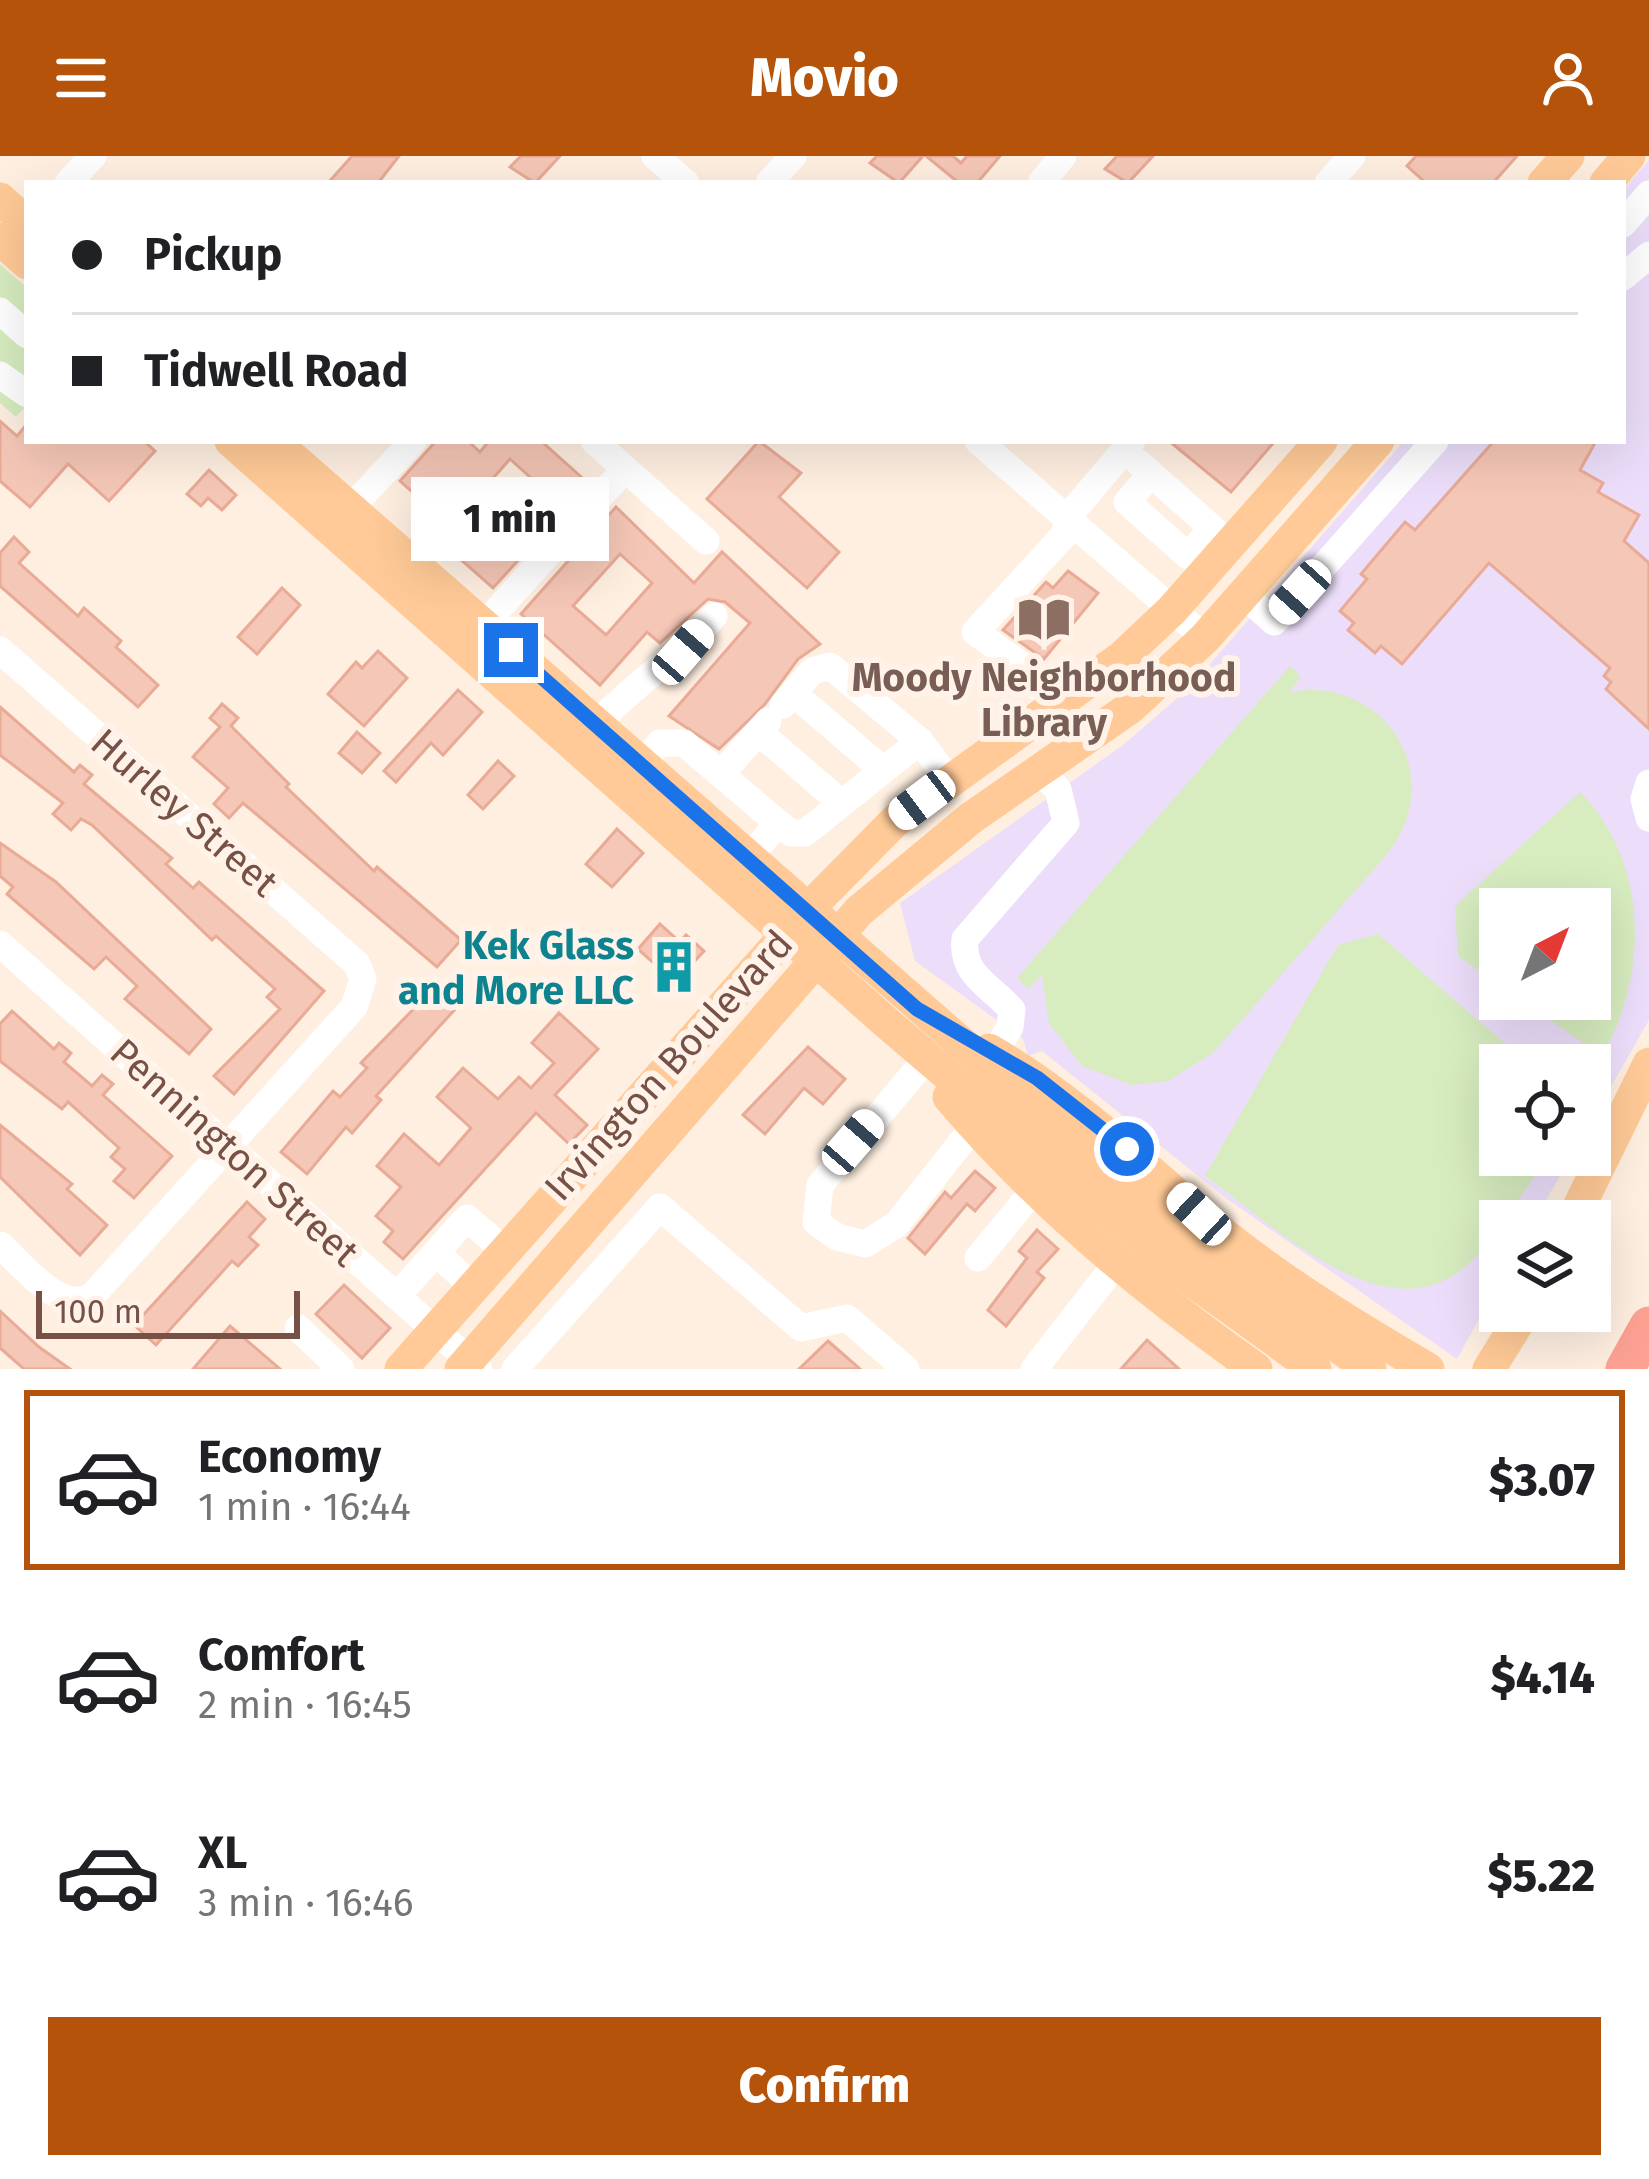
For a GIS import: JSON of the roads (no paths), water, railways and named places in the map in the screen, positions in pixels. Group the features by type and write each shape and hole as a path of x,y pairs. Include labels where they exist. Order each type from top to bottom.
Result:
{"highway":[{"path":"1625,1369 1649,1326"}],"main road":[{"path":"1547,180 1568,156"},
{"path":"1609,180 1630,156"},
{"path":"0,199 13,241"},
{"path":"235,444 747,860 795,922"},
{"path":"276,444 350,509 474,636 596,725 627,766 826,950 1034,1190 1115,1265 1256,1369"},
{"name":"Irvington Boulevard","path":"401,1369 795,922 895,821 1047,695 1121,658 1172,610 1221,536 1313,444"},
{"name":"Irvington Boulevard","path":"469,1366 826,950 916,860 1131,706 1205,638 1376,444"},
{"path":"1038,771 1042,737 1083,704 1121,658"},
{"path":"826,950 1037,1078 1250,1254 1428,1369"},
{"path":"920,1011 1191,1244 1370,1369"},
{"path":"888,1024 1172,1266 1315,1369"},
{"path":"1582,1200 1649,1064"},
{"path":"610,1131 645,1159"},
{"path":"1489,1369 1512,1332"}],"street":[{"path":"72,180 93,156"},
{"path":"655,156 683,180"},
{"path":"772,180 793,156"},
{"path":"1043,180 1063,156"},
{"path":"1331,180 1352,156"},
{"path":"1626,221 1649,194"},
{"path":"1626,274 1649,254"},
{"path":"0,311 24,331"},
{"path":"350,509 409,444"},
{"path":"597,444 706,541"},
{"path":"981,444 1205,638"},
{"path":"1376,444 1406,474"},
{"path":"1243,595 1274,622 1432,444"},
{"path":"1047,695 1034,674 975,632 1066,534 1067,518 1128,445 1151,474 1221,536 1188,556 1126,502 1151,474"},
{"path":"474,636 625,469"},
{"path":"1120,565 1154,526"},
{"path":"596,725 630,686 683,652 714,616"},
{"name":"Hurley Street","path":"0,650 347,955 363,980 354,1007 230,1147"},
{"path":"722,773 812,671 830,666 920,741 949,780"},
{"path":"776,713 882,769"},
{"path":"776,713 840,802"},
{"path":"627,766 660,743 684,743 791,833 806,833 920,741"},
{"path":"994,1053 1010,1027 1012,1010 969,972 963,958 965,939 1066,824 1058,789 1038,771"},
{"path":"1649,783 1644,799 1649,818"},
{"path":"747,860 778,823"},
{"name":"Pennington Street","path":"0,944 435,1330 469,1366"},
{"path":"922,1064 820,1185 816,1222 837,1237 865,1244 896,1225 974,1126"},
{"path":"0,1245 50,1289 76,1303 111,1279 230,1147"},
{"path":"978,1258 1034,1190"},
{"path":"514,1369 660,1207 801,1328 847,1318 906,1369"},
{"path":"397,1296 467,1218 504,1250"},
{"path":"436,1253 473,1286"},
{"path":"1034,1369 1115,1265"},
{"path":"298,1328 341,1369"}],"place":[{"name":"Moody Neighborhood Library","path":"1044,619"},
{"name":"Kek Glass and More LLC","path":"674,967"}]}
